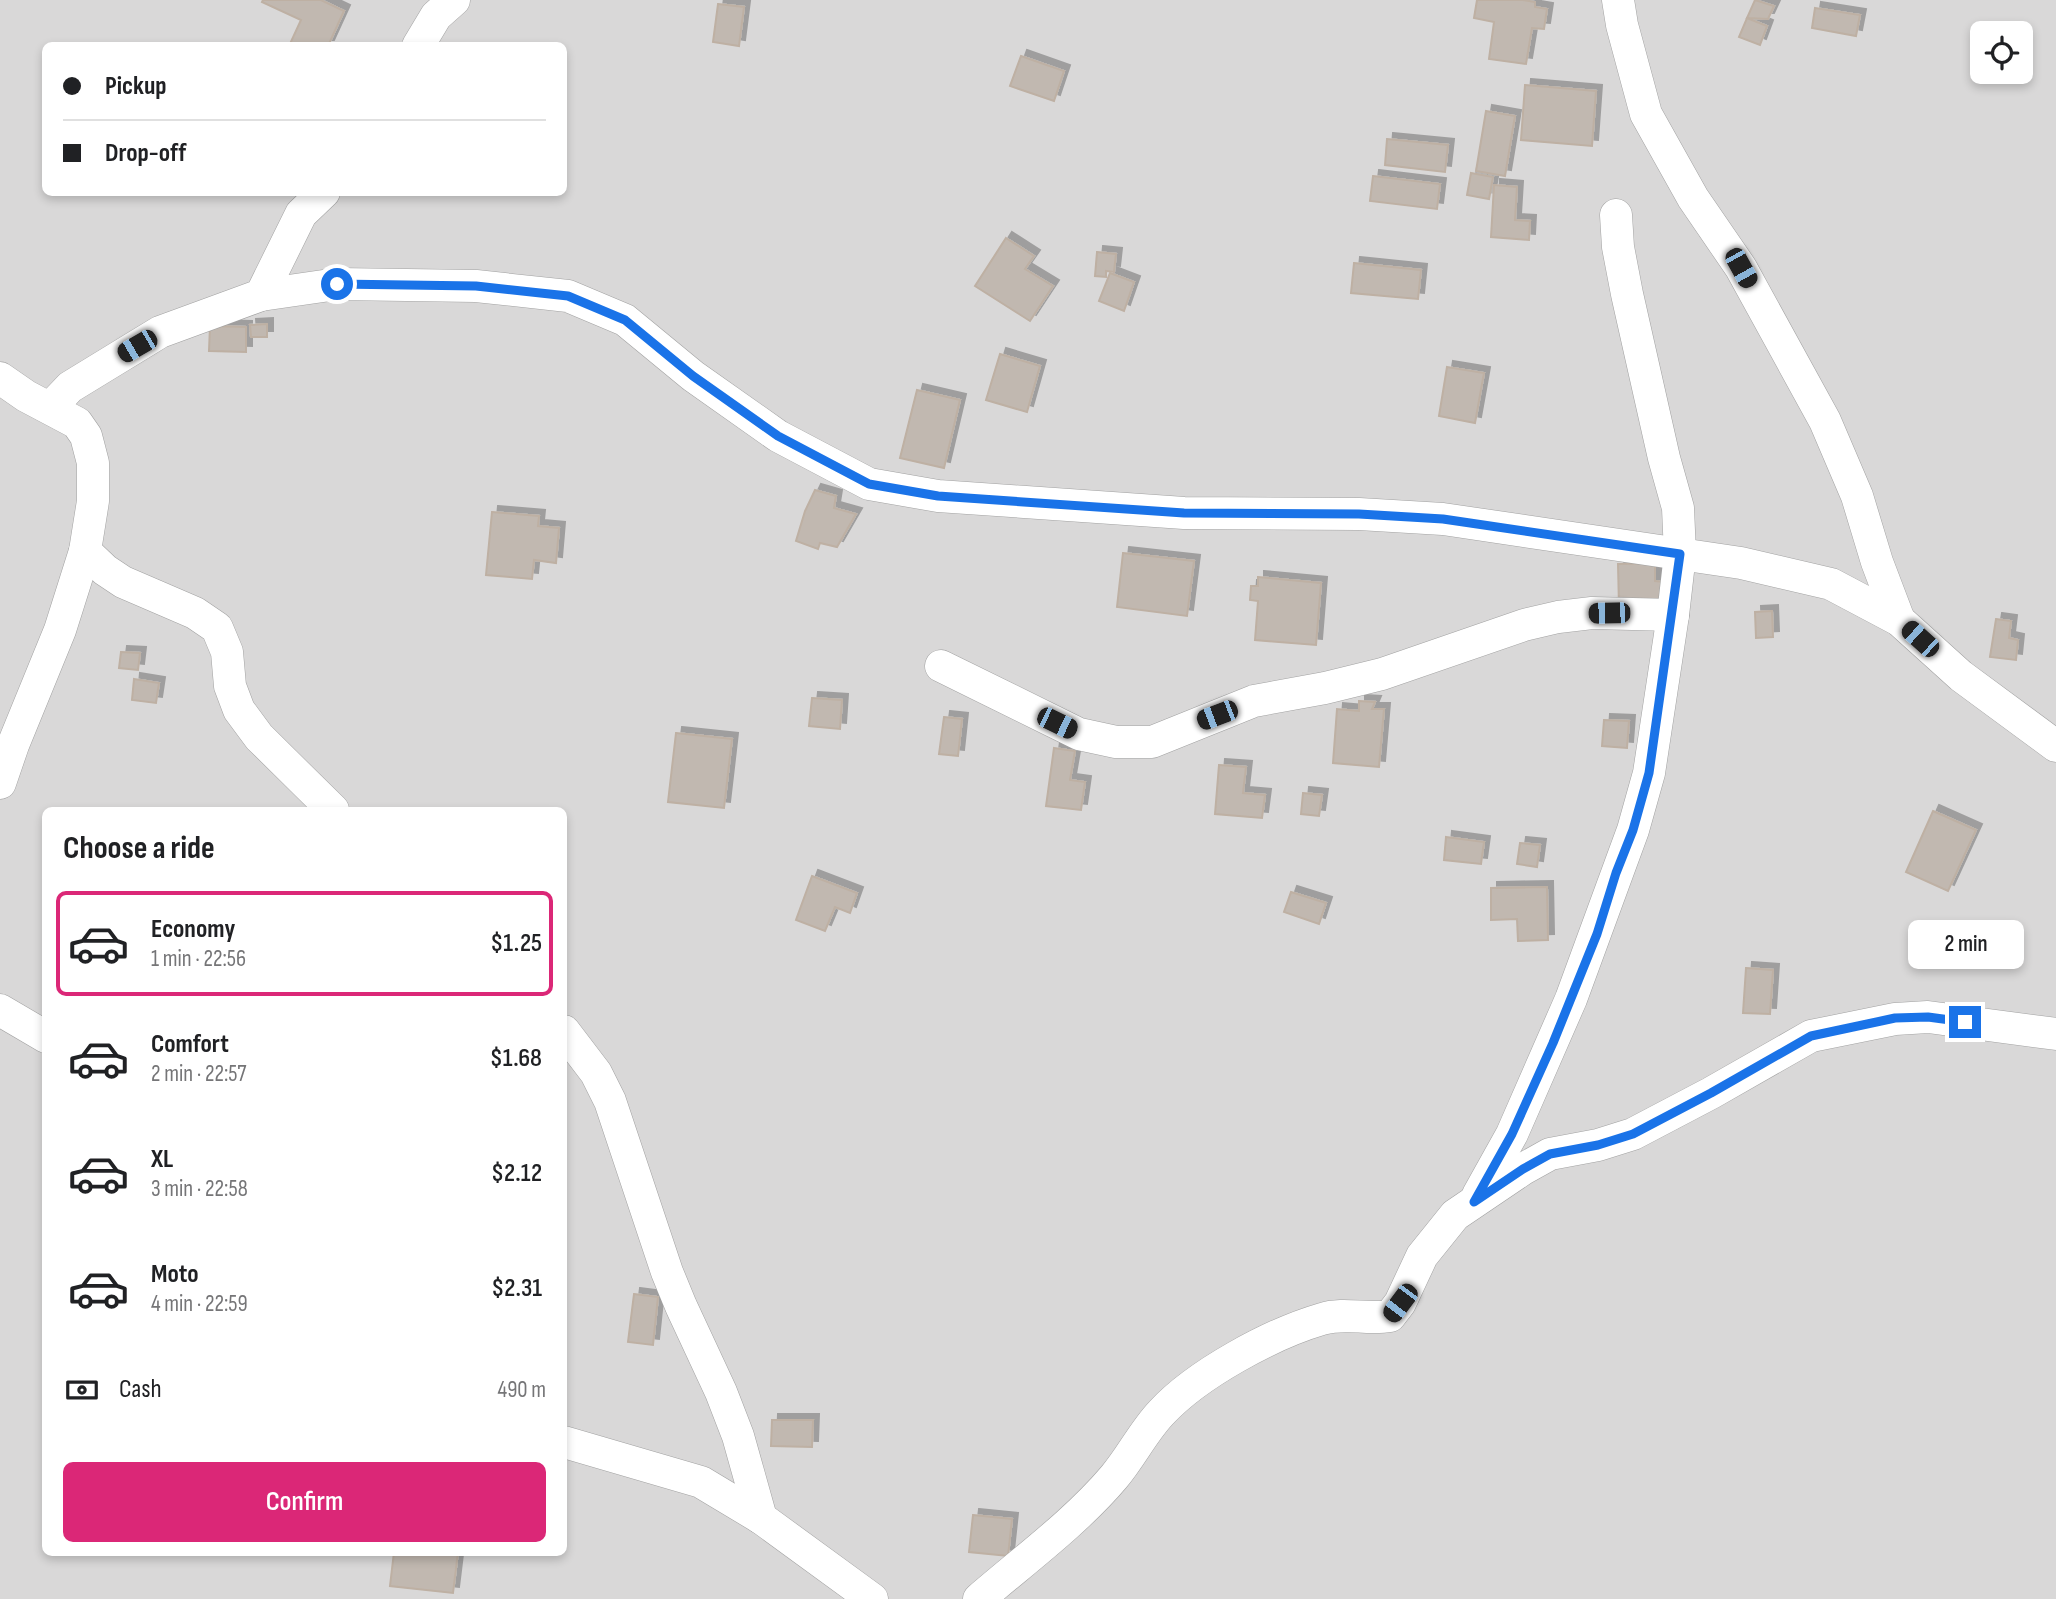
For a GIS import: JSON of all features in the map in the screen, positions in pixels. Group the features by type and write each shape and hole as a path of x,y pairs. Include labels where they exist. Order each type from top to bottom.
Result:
{"street":[{"path":"420,42 436,16 454,0"},
{"path":"1618,0 1646,114 1693,198 1741,268 1825,421 1857,496 1877,562 1899,620"},
{"path":"261,296 301,214 320,196"},
{"path":"1474,1202 1512,1134 1557,1032 1597,934 1633,830 1649,773 1673,615 1680,554 1678,508 1627,294 1618,247 1616,215"},
{"path":"51,407 70,387 160,332 261,296 337,284 476,286 568,296 625,320 693,376 778,436 869,484 938,496 1184,513 1359,514 1443,519 1741,563 1831,584 1899,620 1961,676 2056,746"},
{"path":"0,378 26,396 77,423 86,436 93,463 93,501 85,551 60,630 0,783"},
{"path":"85,551 105,570 124,582 195,613 217,628 227,652 230,687 239,710 259,737 330,807"},
{"path":"942,666 1079,734 1116,742 1152,742 1254,701 1382,674 1524,625 1558,617 1592,614 1673,615"},
{"path":"0,1010 42,1035"},
{"path":"979,1599 1053,1536 1114,1477 1162,1412 1195,1381 1275,1338 1322,1319 1342,1315 1375,1319 1391,1316 1422,1256 1455,1215 1550,1154 1598,1145 1633,1134 1811,1036 1895,1018 1928,1017 2056,1034"},
{"path":"567,1035 596,1073 610,1101 672,1283 721,1391 738,1436 761,1518"},
{"path":"567,1443 701,1482 761,1518 872,1599"}],"shaded area":[{"path":"0,0 2056,0 2056,1599 0,1599"}],"building":[{"path":"321,0 344,11 330,42 291,42 301,20 262,2"},
{"path":"1477,0 1523,0 1535,2 1535,7 1547,9 1544,29 1532,28 1526,64 1489,59 1494,22 1474,18"},
{"path":"1755,0 1774,6 1768,19 1747,18"},
{"path":"718,4 744,7 739,46 713,42"},
{"path":"1815,8 1860,15 1856,36 1812,28"},
{"path":"1747,18 1767,26 1760,45 1739,37"},
{"path":"1021,56 1064,71 1054,101 1010,86"},
{"path":"1525,85 1596,91 1592,146 1521,140"},
{"path":"1486,111 1515,116 1505,176 1476,171"},
{"path":"1387,139 1448,145 1445,172 1385,165"},
{"path":"1471,173 1493,177 1489,199 1467,195"},
{"path":"1373,176 1440,184 1437,209 1370,201"},
{"path":"1494,185 1517,187 1515,220 1530,221 1529,240 1491,237"},
{"path":"1006,238 1034,256 1025,269 1053,286 1030,321 975,286"},
{"path":"1097,252 1116,254 1114,272 1106,271 1106,277 1095,276"},
{"path":"1354,263 1421,270 1418,299 1351,293"},
{"path":"1110,273 1134,282 1124,311 1099,301"},
{"path":"267,324 267,337 251,337 250,325"},
{"path":"210,326 246,327 246,352 209,351"},
{"path":"1000,354 1040,366 1027,412 986,400"},
{"path":"1447,367 1484,373 1475,423 1439,416"},
{"path":"917,390 960,400 944,468 900,458"},
{"path":"815,490 836,496 834,508 856,514 837,547 820,543 818,549 796,541"},
{"path":"492,512 539,516 538,526 559,528 556,563 534,560 532,579 486,575"},
{"path":"1123,553 1194,561 1187,616 1117,607"},
{"path":"1655,563 1655,581 1665,582 1666,607 1619,607 1618,564"},
{"path":"1258,577 1321,583 1316,645 1255,640 1258,601 1250,600 1251,586 1258,586"},
{"path":"1772,611 1773,637 1756,638 1755,612"},
{"path":"1996,619 2011,621 2009,638 2018,640 2016,660 1990,657"},
{"path":"121,652 140,653 138,670 119,668"},
{"path":"134,679 159,683 156,703 132,700"},
{"path":"812,698 842,700 840,729 809,726"},
{"path":"1359,701 1375,702 1372,709 1384,709 1379,767 1333,763 1337,709 1359,711"},
{"path":"944,717 962,719 958,756 939,754"},
{"path":"1604,720 1629,721 1627,748 1602,746"},
{"path":"676,733 732,739 724,808 668,802"},
{"path":"1054,748 1075,751 1070,780 1085,782 1081,810 1046,806"},
{"path":"1219,765 1246,767 1243,793 1265,795 1262,818 1215,814"},
{"path":"1303,793 1322,795 1319,816 1301,814"},
{"path":"1933,811 1976,830 1948,891 1906,872"},
{"path":"1446,837 1484,842 1481,864 1444,860"},
{"path":"1520,843 1540,845 1537,867 1517,864"},
{"path":"812,876 857,893 850,913 835,907 825,931 796,920"},
{"path":"1547,887 1548,940 1518,941 1517,919 1491,920 1491,888"},
{"path":"1291,892 1326,903 1319,924 1284,912"},
{"path":"1746,968 1773,970 1770,1014 1743,1013"},
{"path":"634,1294 658,1297 653,1345 628,1342"},
{"path":"772,1420 813,1420 812,1447 771,1446"},
{"path":"973,1515 1012,1519 1008,1556 969,1552"},
{"path":"394,1556 458,1556 453,1593 390,1586"}],"route":[{"path":"337,284 476,286 568,296 625,320 693,376 778,436 869,484 938,496 1184,513 1359,514 1443,519 1680,554 1649,773 1633,830 1597,934 1553,1043 1512,1134 1474,1202 1550,1154 1598,1145 1633,1134 1811,1036 1895,1018 1928,1017 1965,1022"}]}
